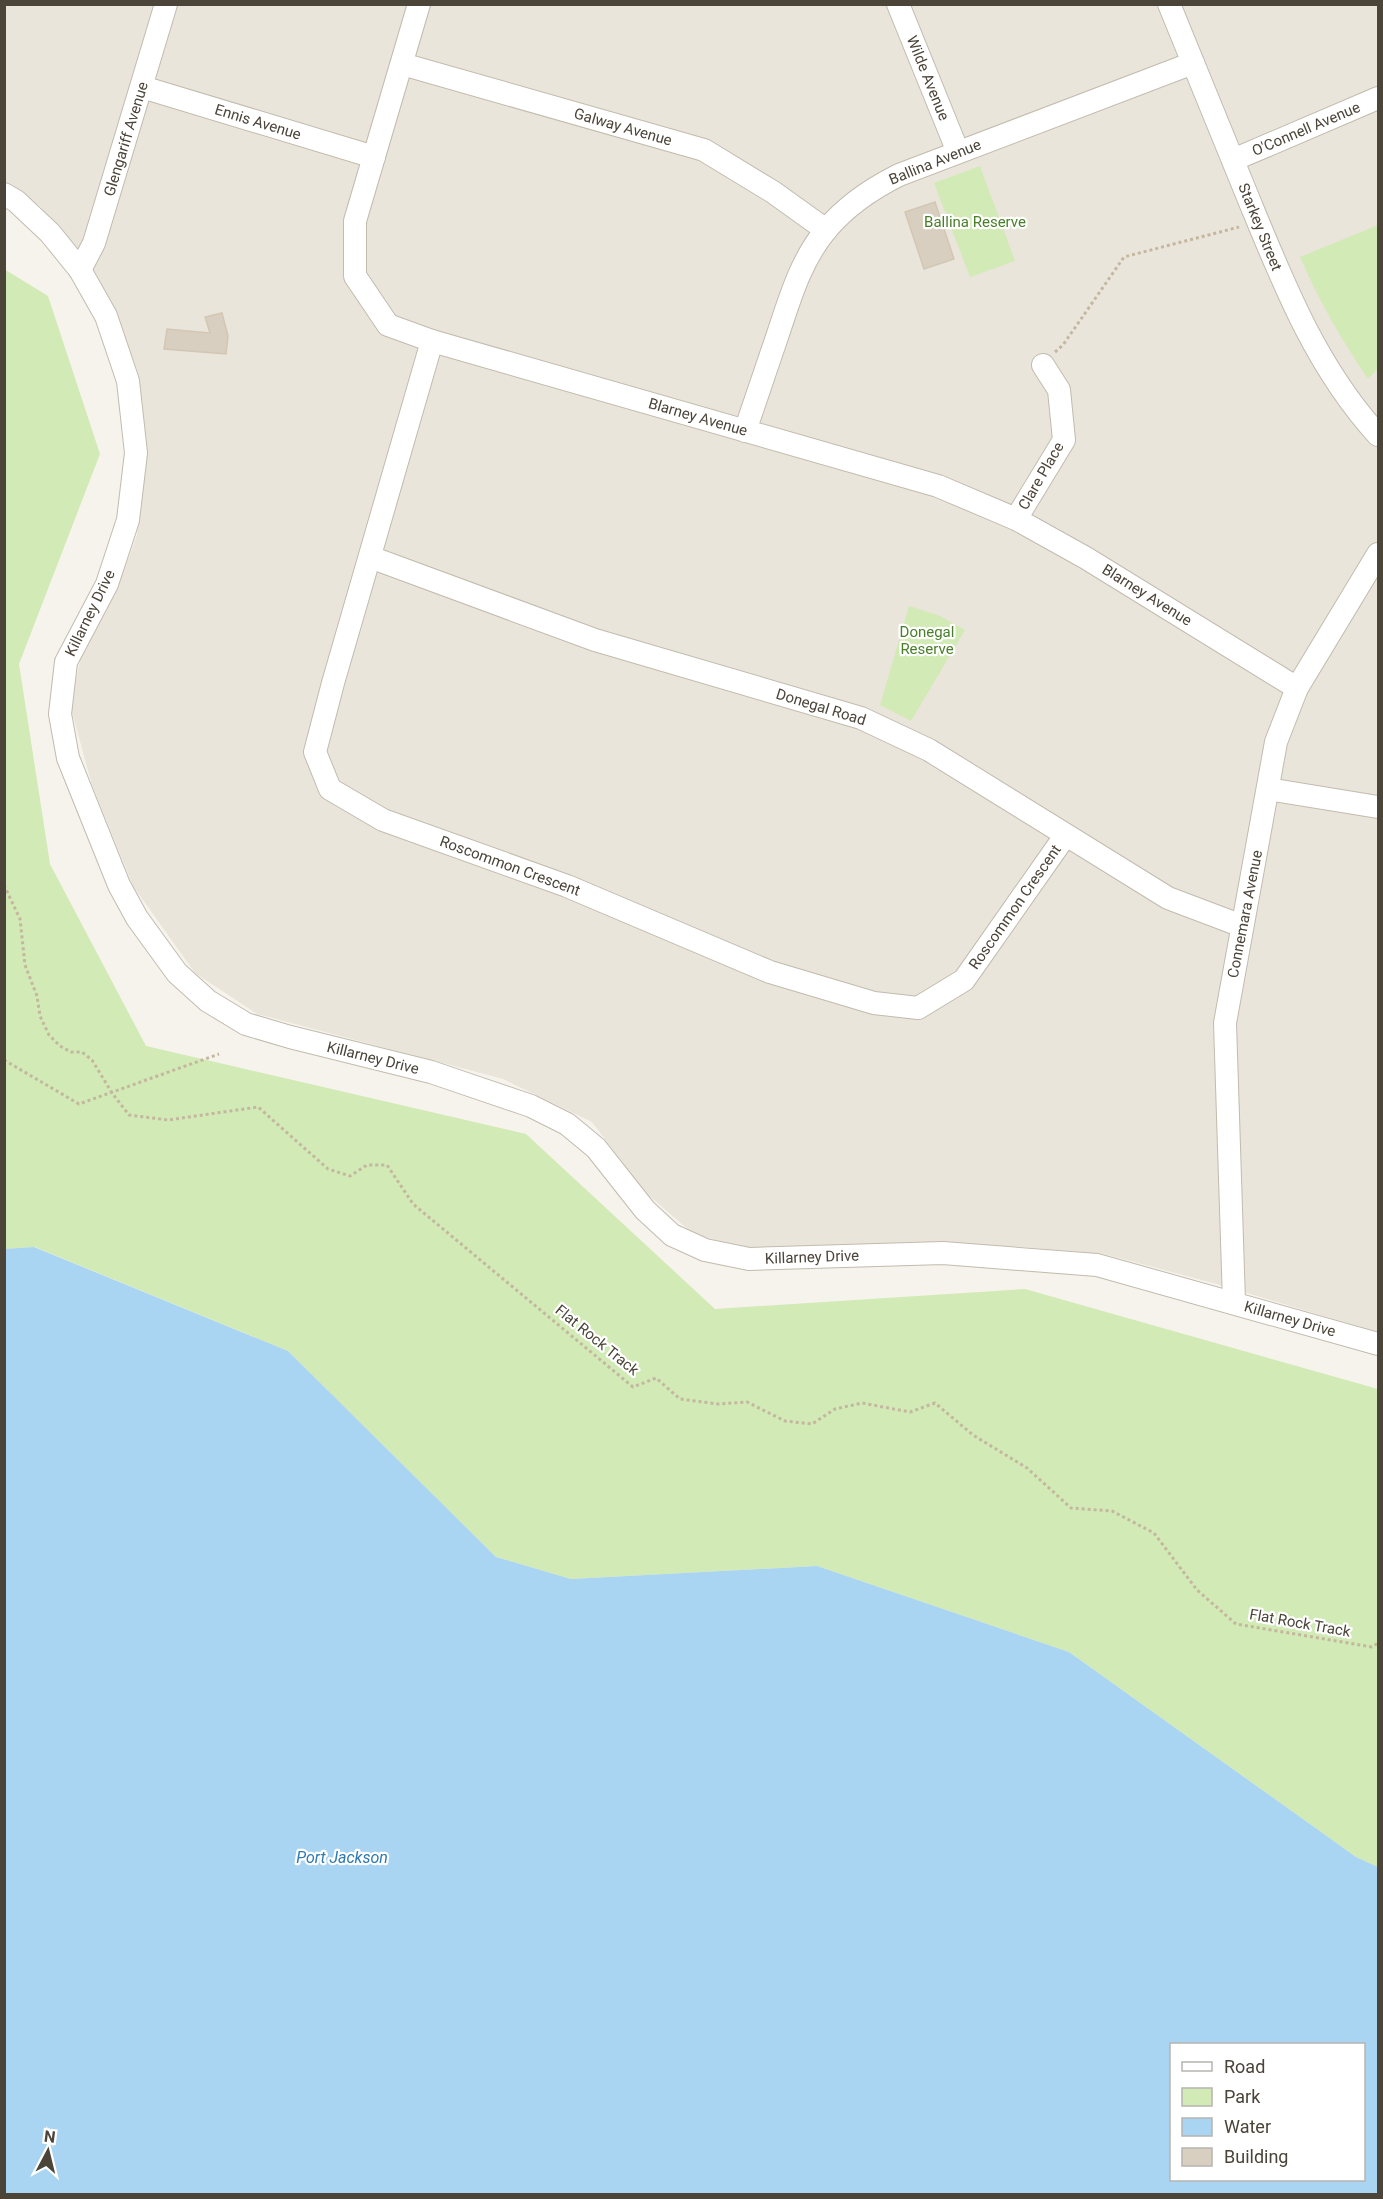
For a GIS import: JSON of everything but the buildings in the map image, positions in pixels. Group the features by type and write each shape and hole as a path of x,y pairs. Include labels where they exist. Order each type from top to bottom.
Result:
{"street":[{"name":"Glengariff Avenue","path":"80,270 94,243 166,4"},
{"name":"Blarney Avenue","path":"419,4 355,221 355,276 388,325 432,341 938,486 1016,519 1086,558 1298,688"},
{"name":"Wilde Avenue","path":"898,4 958,152"},
{"name":"Starkey Street","path":"1169,4 1287,293 1320,356 1378,435"},
{"name":"Ballina Avenue","path":"745,430 795,285 808,257 826,230 852,204 873,188 899,175 1193,63"},
{"name":"Galway Avenue","path":"402,64 704,150 773,192 826,230"},
{"name":"Ennis Avenue","path":"142,87 374,157"},
{"name":"O'Connell Avenue","path":"1233,160 1378,98"},
{"name":"Killarney Drive","path":"4,194 16,201 50,233 80,270 106,316 128,381 136,453 128,520 107,584 66,662 60,714 68,758 119,885 137,918 177,973 208,1001 246,1024 431,1072 531,1106 567,1124 596,1148 645,1210 672,1235 705,1250 749,1259 943,1253 1097,1265 1378,1344"},
{"name":"Roscommon Crescent","path":"432,341 315,752 330,789 383,820 567,886 770,972 874,1003 918,1008 964,980 1065,836"},
{"name":"Clare Place","path":"1016,519 1064,440 1059,390 1043,365"},
{"name":"Connemara Avenue","path":"1234,1302 1225,1023 1276,742 1298,688 1378,554"},
{"name":"Donegal Road","path":"370,556 595,640 861,718 929,750 1168,898 1242,926"},
{"path":"1268,789 1378,807"}],"path":[{"path":"1043,365 1063,345 1124,257 1258,222"},
{"name":"Flat Rock Track","path":"4,885 20,919 25,965 37,996 40,1016 49,1035 60,1046 71,1052 82,1052 92,1060 112,1093 129,1115 168,1120 258,1107 328,1169 350,1176 367,1166 387,1165 413,1204 633,1387 656,1377 680,1399 718,1404 747,1402 785,1421 812,1424 835,1409 861,1403 910,1412 935,1403 973,1435 1027,1468 1071,1508 1112,1511 1154,1533 1197,1590 1236,1624 1372,1647 1378,1643"},
{"path":"4,1060 79,1104 219,1054"}],"shaded area":[{"path":"4,5 1378,5 1378,1332 1213,1283 1104,1254 1009,1246 889,1245 742,1249 691,1232 645,1192 592,1122 503,1079 257,1014 195,973 133,886 92,785 70,705 83,648 115,594 137,535 145,434 137,369 104,290 40,206 5,185"}],"green space":[{"name":"Ballina Reserve","path":"980,166 1015,261 970,277 934,183"},
{"path":"1378,225 1378,368 1368,379 1331,319 1300,257"},
{"path":"4,269 48,296 100,454 19,664 50,864 146,1046 526,1134 715,1309 1025,1289 1378,1389 1378,1867 1356,1857 1069,1652 817,1566 571,1579 496,1557 288,1351 35,1247 5,1249"},
{"name":"Donegal Reserve","path":"909,606 940,616 965,630 911,721 880,705"}],"water":[{"name":"Port Jackson","path":"34,1247 288,1351 496,1557 571,1579 817,1566 1069,1652 1356,1857 1378,1867 1378,2194 5,2194 4,1249"}]}
